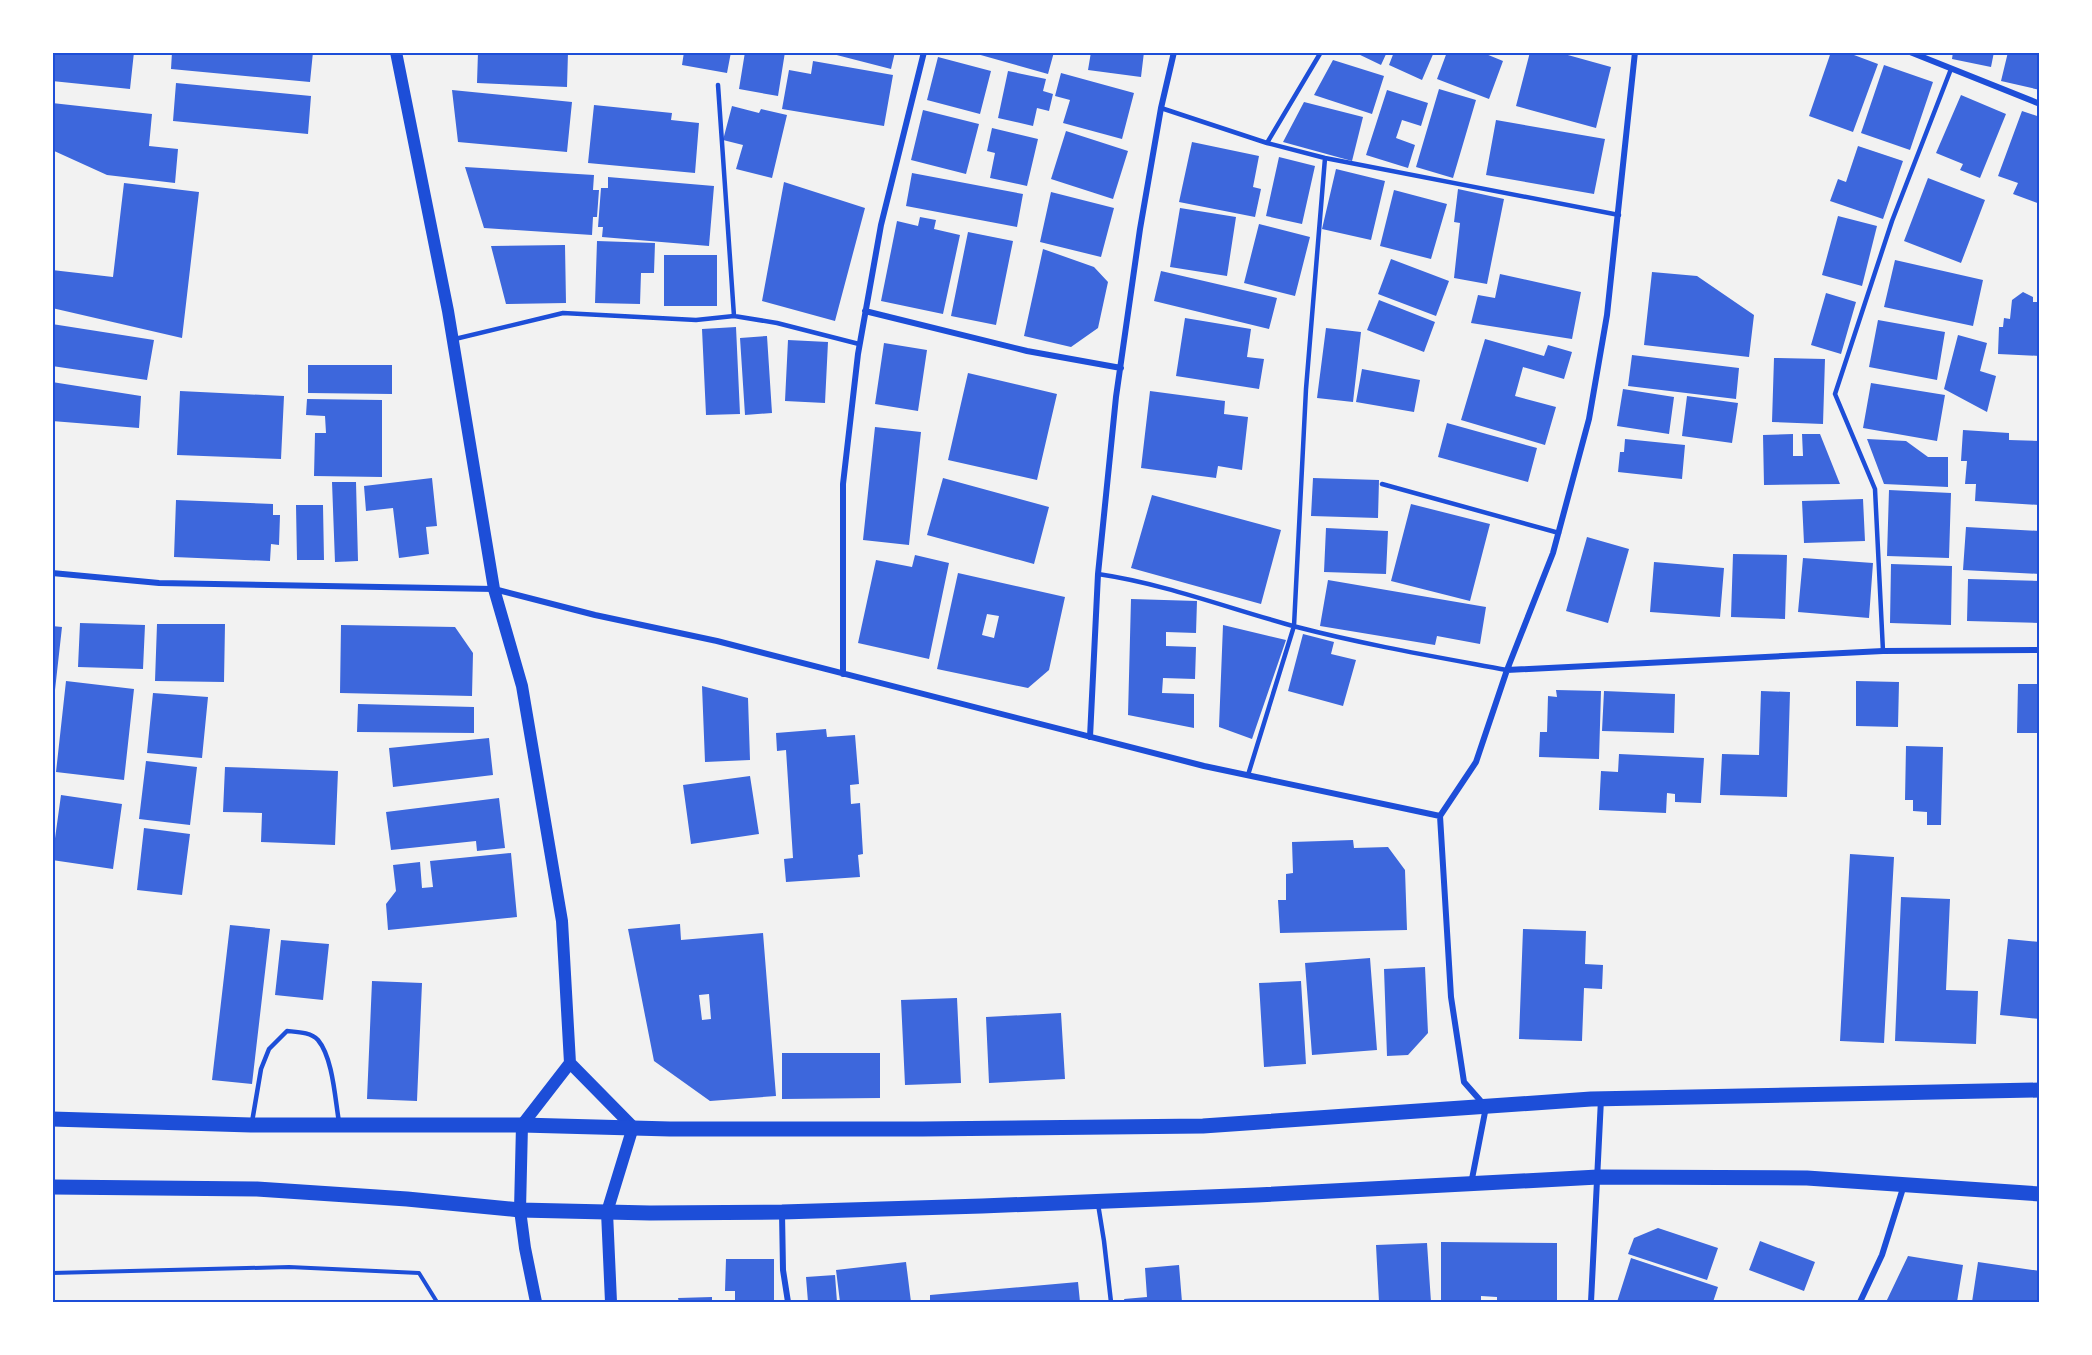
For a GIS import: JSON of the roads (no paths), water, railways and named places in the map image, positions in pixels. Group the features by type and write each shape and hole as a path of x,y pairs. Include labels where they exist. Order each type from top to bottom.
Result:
{"main road":[{"path":"396,52 453,339 494,589 522,686 562,921 570,1063 522,1125 520,1210 536,1302"},
{"path":"570,1063 633,1127"},
{"path":"52,1119 252,1125 522,1125 922,1130 1203,1126 1601,1099 2040,1090"},
{"path":"611,1302 608,1212 633,1127"},
{"path":"52,1187 257,1189 407,1199 520,1210 608,1212 782,1212 1097,1202 1598,1177 1807,1178 2040,1194"}],"street":[{"path":"843,674 843,484 859,344 881,225 924,52"},
{"path":"1090,737 1098,574 1121,368 1140,229 1161,108 1174,52"},
{"path":"1471,1184 1486,1107 1464,1082 1451,997 1440,816 1476,762 1507,670 1553,553 1589,419 1607,315 1635,52"},
{"path":"1910,52 2040,104"},
{"path":"865,311 1026,351 1121,368"},
{"path":"52,573 159,582 494,589 595,615 717,641 1090,737 1248,775 1440,816"},
{"path":"1507,670 1883,651 2040,650"},
{"path":"1591,1302 1601,1099"},
{"path":"1860,1302 1882,1255 1904,1185"},
{"path":"782,1212 783,1270 788,1302"}],"lane":[{"path":"1267,143 1321,52"},
{"path":"1883,651 1875,489 1835,394 1892,221 1951,69"},
{"path":"718,85 734,316"},
{"path":"1161,108 1267,143 1325,158 1619,215"},
{"path":"1248,775 1294,626 1306,389 1325,158"},
{"path":"453,339 563,313 696,320 734,316 777,323 859,344"},
{"path":"1382,484 1559,532"},
{"path":"1098,574 1124,578 1198,597 1366,645 1507,670"},
{"path":"252,1125 261,1069 269,1049 287,1031 302,1032 317,1038 327,1057 340,1125"},
{"path":"1097,1202 1111,1302"}]}
